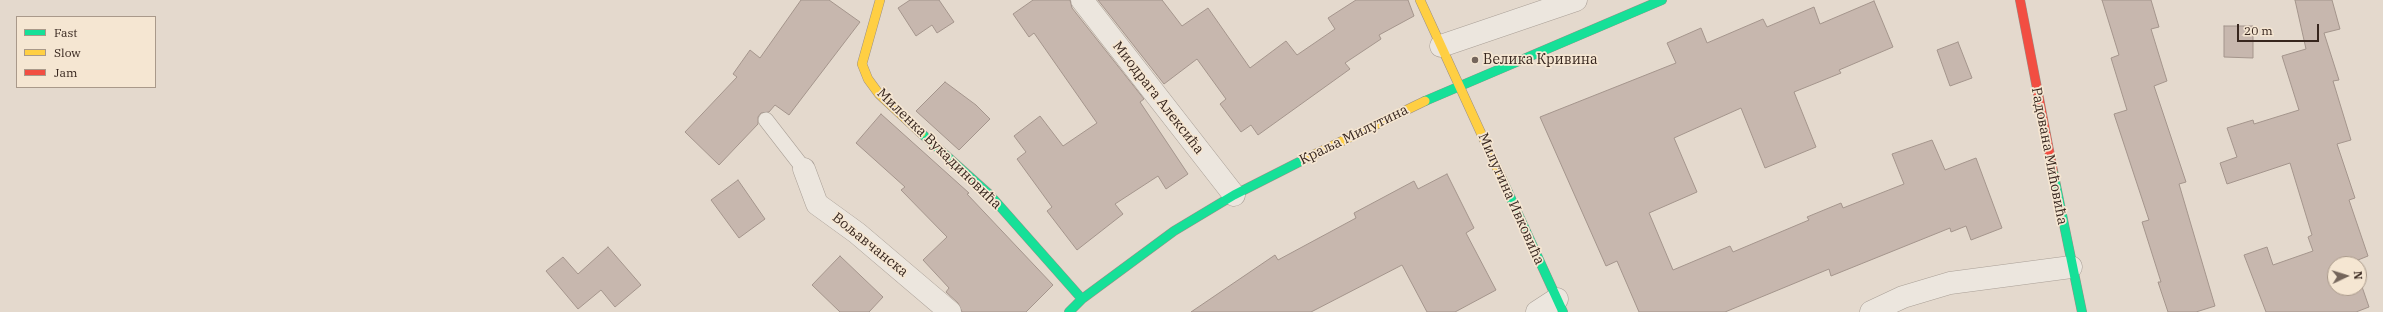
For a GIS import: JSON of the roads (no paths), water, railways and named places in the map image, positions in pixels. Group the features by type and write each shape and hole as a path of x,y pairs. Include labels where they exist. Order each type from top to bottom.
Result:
{"street":[{"name":"Миленка Вукадиновића","path":"880,0 862,64 868,79 879,94 989,194 1082,299"},
{"name":"Миодрага Алексића","path":"1082,0 1234,195"},
{"name":"Милутина Ивковића","path":"1420,0 1560,306"},
{"path":"1441,46 1576,0"},
{"name":"Краља Милутина","path":"1069,312 1082,299 1174,231 1234,195 1393,115 1459,85 1662,0"},
{"name":"Радована Мићовића","path":"2020,0 2071,267 2082,312"},
{"name":"Вољавчанска","path":"804,169 817,204 857,234 950,312"},
{"path":"1871,312 1903,297 1950,283 2071,267"},
{"path":"1537,312 1560,306"}],"lane":[{"path":"766,120 804,169"}],"place":[{"name":"Велика Кривина","path":"1475,60"}]}
